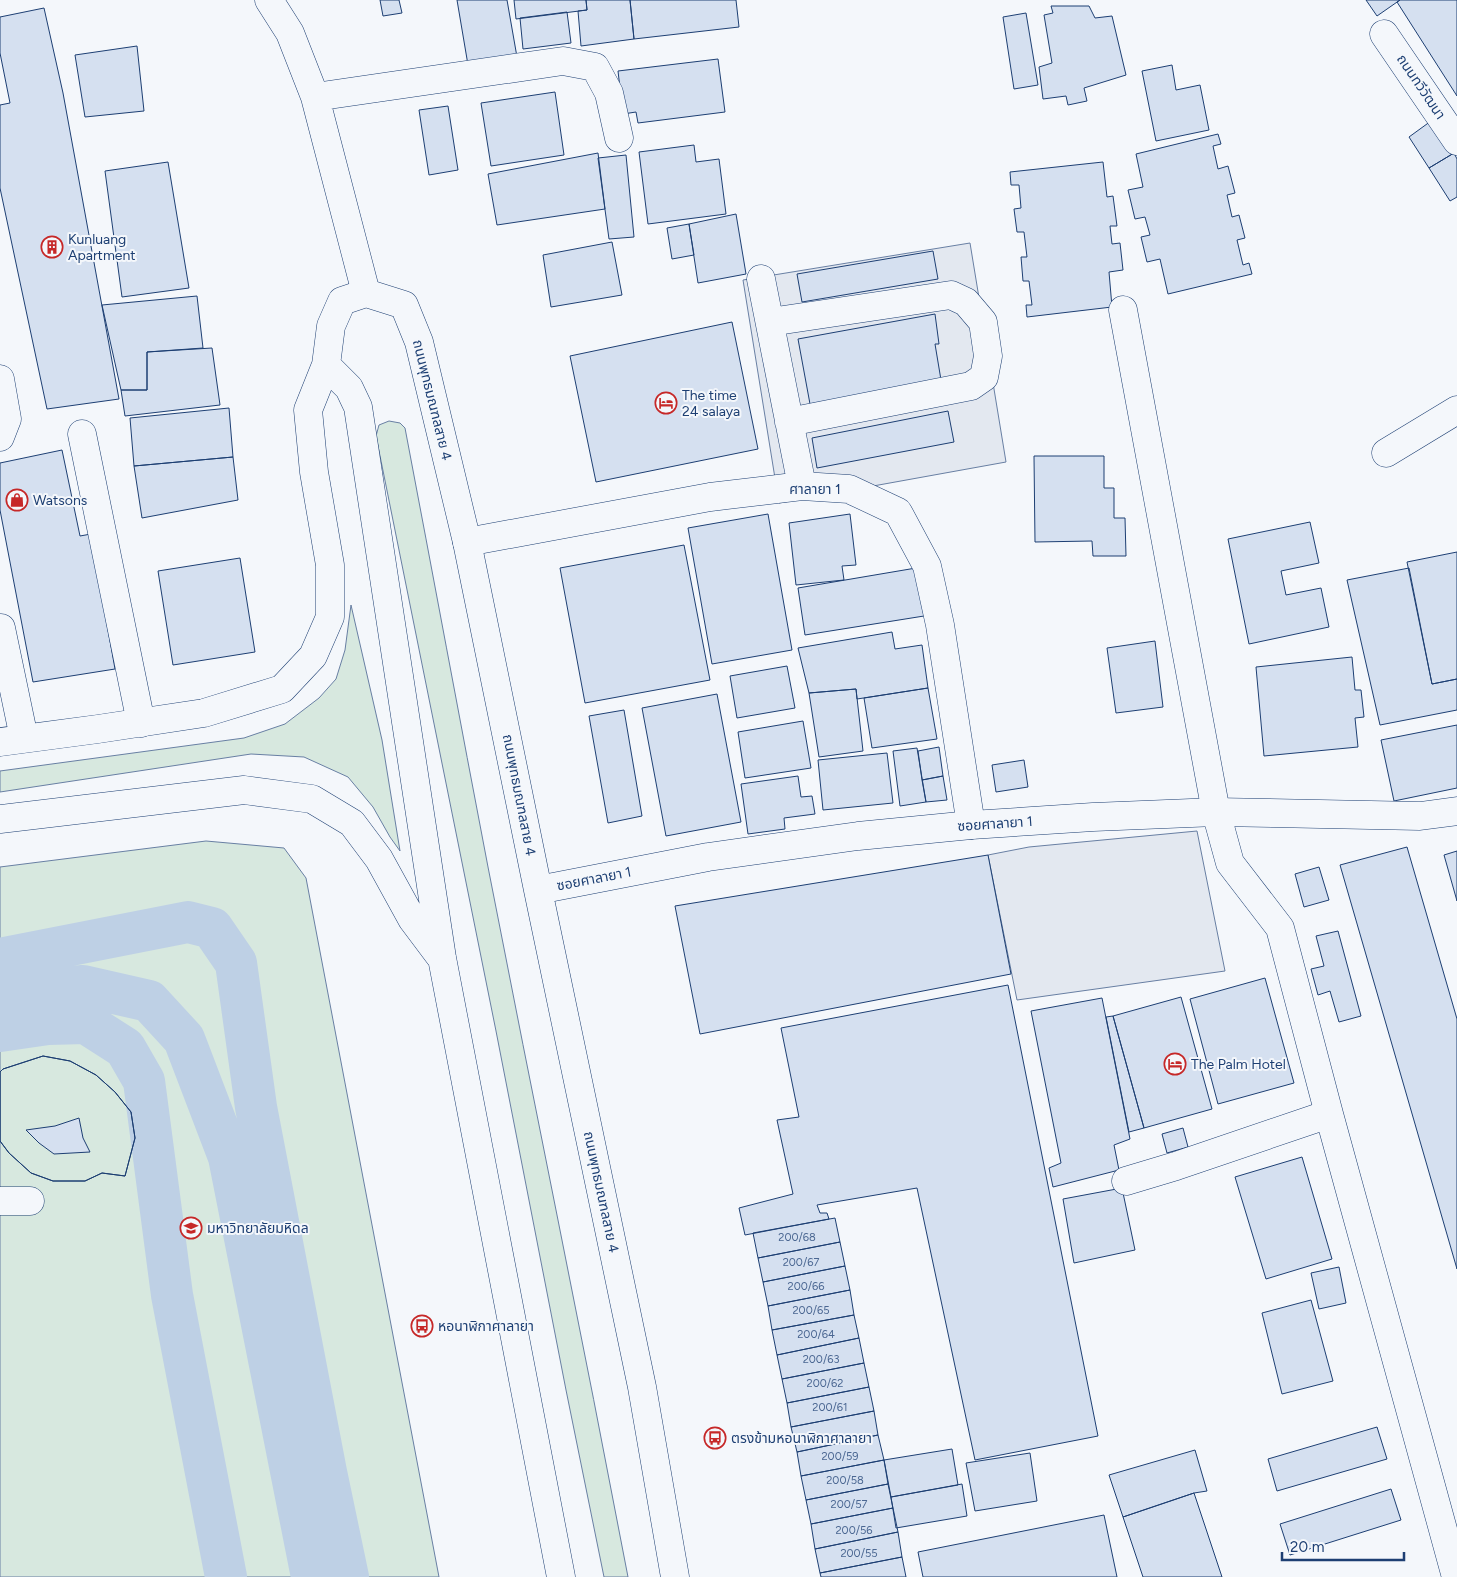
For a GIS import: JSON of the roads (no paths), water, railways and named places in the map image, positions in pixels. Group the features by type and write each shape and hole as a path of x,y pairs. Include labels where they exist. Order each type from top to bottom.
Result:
{"main road":[{"path":"0,626 12,740 204,713 282,688 313,656 330,617 330,565 314,472 308,410 326,365 331,326 342,301 366,294 315,98 290,33 269,0"},
{"name":"ถนนทวีวัฒนา","path":"1384,34 1457,141"},
{"path":"315,98 563,61 595,67 609,93 618,138"},
{"path":"761,280 802,486"},
{"name":"ถนนพุทธมณฑลสาย 4","path":"366,294 404,305 419,342 467,542 642,1387 675,1577"},
{"path":"770,322 950,295 966,302 983,322 988,356 984,377 971,386 789,422"},
{"path":"1123,310 1216,812 1230,863 1280,928 1456,1577"},
{"path":"326,365 349,388 358,407 442,958 561,1577"},
{"path":"0,379 7,419 0,438"},
{"path":"1386,453 1457,410"},
{"path":"82,434 141,723"},
{"name":"ศาลายา 1","path":"467,542 710,497 802,486 849,489 898,512 927,566 940,626 971,825"},
{"path":"0,819 244,790 312,799 352,822 379,859 412,919 442,958"},
{"name":"ซอยศาลายา 1","path":"538,890 708,857 858,836 971,825 1093,817 1216,812 1420,816 1457,811"},
{"path":"1126,1181 1329,1114"},
{"path":"0,1201 30,1201"}],"waterway":[{"path":"0,959 188,922 212,928 236,963 256,1107 348,1577"},
{"path":"0,995 83,986 149,1001 184,1039 229,1157 312,1577"},
{"path":"0,1031 48,1024 86,1023 125,1048 144,1081 172,1295 226,1577"}],"place":[{"name":"Kunluang Apartment","path":"52,247"},
{"name":"The time 24 salaya","path":"666,403"},
{"name":"Watsons","path":"17,500"},
{"name":"The Palm Hotel","path":"1175,1064"},
{"name":"มหาวิทยาลัยมหิดล","path":"191,1228"},
{"name":"หอนาฬิกาศาลายา","path":"422,1326"},
{"name":"ตรงข้ามหอนาฬิกาศาลายา","path":"715,1438"}]}
